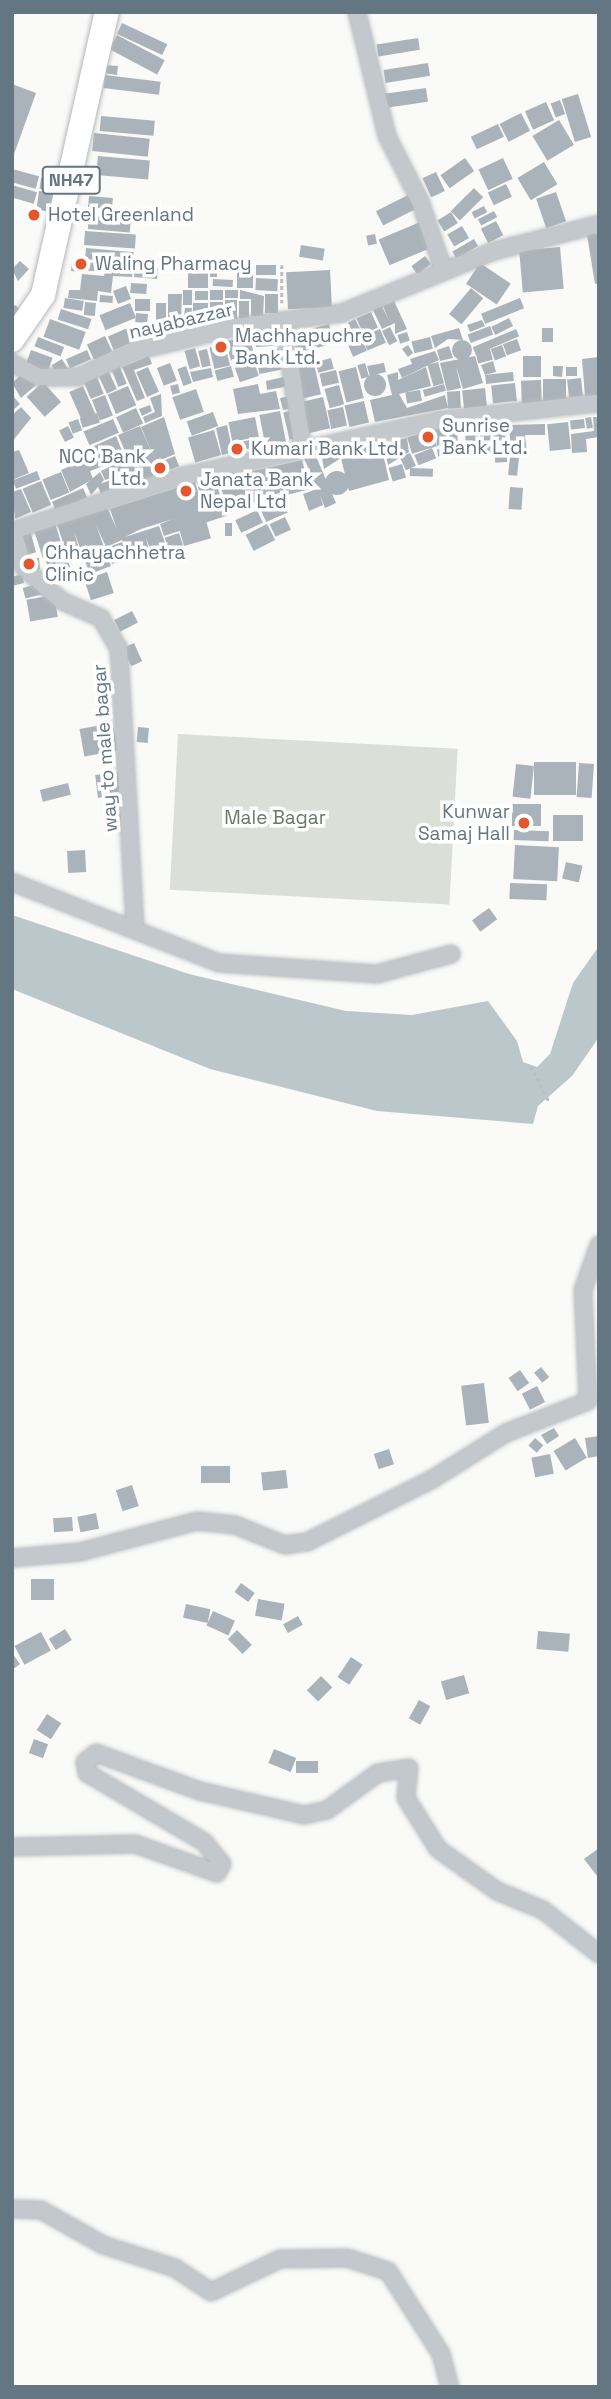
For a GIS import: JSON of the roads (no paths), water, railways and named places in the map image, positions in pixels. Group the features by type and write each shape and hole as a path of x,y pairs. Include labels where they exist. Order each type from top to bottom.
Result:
{"highway":[{"name":"NH47","path":"12,340 43,295 107,12"}],"street":[{"path":"357,12 387,136 420,201 443,269"},
{"name":"nayabazzar","path":"12,363 58,381 135,351 237,327 284,324 342,313 443,269 599,224"},
{"path":"284,324 303,450"},
{"path":"13,531 183,476 440,420 599,403"},
{"name":"way to male bagar","path":"13,531 23,567 62,601 101,618 118,649 135,928"},
{"path":"12,882 219,963 284,972 377,974 451,954"},
{"path":"12,1558 80,1552 197,1521 235,1525 285,1545 307,1542 431,1480 506,1433 588,1401 583,1290 599,1245"},
{"path":"12,1847 135,1844 217,1873 222,1864 204,1842 87,1773 85,1762 96,1753 200,1791 304,1815 327,1810 378,1773 409,1768 406,1798 438,1849 497,1891 543,1910 599,1954"},
{"path":"12,2209 41,2210 103,2245 175,2268 211,2292 280,2259 347,2258 388,2272 441,2354 450,2387"}],"place":[{"name":"Hotel Greenland","path":"34,215"},
{"name":"Waling Pharmacy","path":"81,264"},
{"name":"Machhapuchre Bank Ltd.","path":"221,347"},
{"name":"Sunrise Bank Ltd.","path":"428,437"},
{"name":"Kumari Bank Ltd.","path":"237,449"},
{"name":"NCC Bank Ltd.","path":"160,468"},
{"name":"Janata Bank Nepal Ltd","path":"186,491"},
{"name":"Chhayachhetra Clinic","path":"29,564"},
{"name":"Kunwar Samaj Hall","path":"524,823"}],"park label":[{"name":"Male Bagar","path":"275,818"}]}
